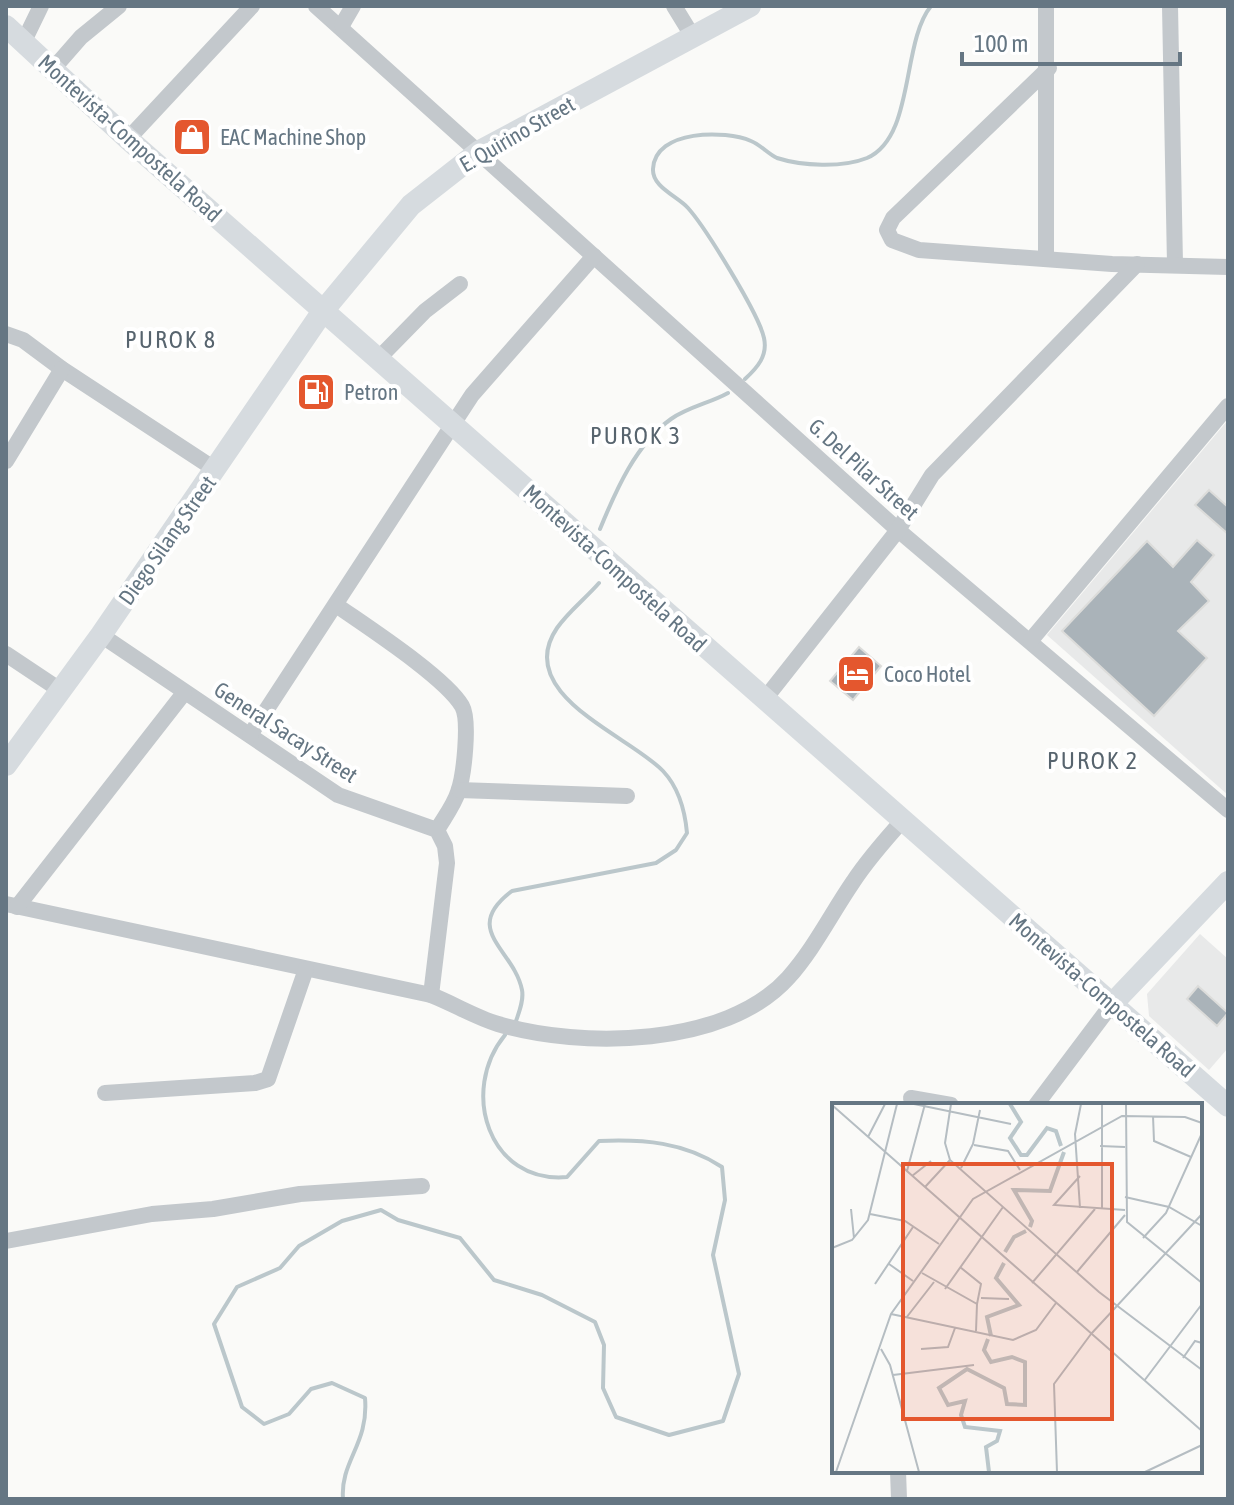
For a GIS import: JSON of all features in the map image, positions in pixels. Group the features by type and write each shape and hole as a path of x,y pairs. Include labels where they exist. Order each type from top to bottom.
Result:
{"main road":[{"name":"E. Quirino Street","path":"323,311 411,205 480,151 750,6"},
{"name":"Montevista-Compostela Road","path":"6,26 128,139 1228,1106"},
{"name":"Diego Silang Street","path":"6,765 101,635 323,311"},
{"path":"1112,1004 1228,882"}],"street":[{"path":"24,41 41,6"},
{"path":"53,69 81,37 119,6"},
{"path":"128,139 252,6"},
{"name":"G. Del Pilar Street","path":"316,6 342,25 898,530 1228,810"},
{"path":"342,25 353,6"},
{"path":"674,6 693,37"},
{"path":"1046,6 1049,68 1046,259"},
{"path":"1170,6 1175,264"},
{"path":"1049,68 893,218 887,230 897,244 919,250 1046,259 1228,267"},
{"path":"250,735 489,373 594,256"},
{"path":"764,700 898,530 932,475 1137,264"},
{"path":"378,359 425,311 460,284"},
{"path":"6,334 23,340 216,470"},
{"path":"6,461 62,369"},
{"path":"1031,640 1228,406"},
{"path":"336,605 399,650 462,707 466,721 459,790 437,830 445,846 447,863 431,995"},
{"name":"General Sacay Street","path":"101,635 338,795 437,830"},
{"path":"6,654 60,690"},
{"path":"184,693 12,905 431,995 499,1024 594,1038 650,1038 701,1027 751,1006 785,981 804,959 871,856 903,820"},
{"path":"459,790 627,796"},
{"path":"105,1093 255,1083 268,1079 306,969"},
{"path":"1038,1103 1112,1004"},
{"path":"911,1098 940,1103"},
{"path":"6,1241 152,1214 213,1209 300,1194 422,1186"},
{"path":"898,1473 899,1499"}],"shaded area":[{"path":"1228,420 1228,795 1047,635"},
{"path":"1200,934 1228,959 1228,1048 1209,1070 1149,1016 1147,994"}],"building":[{"name":"Petron","path":"316,377 331,387 315,408 301,397"},
{"path":"1209,490 1228,507 1228,534 1195,505"},
{"path":"1197,540 1214,555 1191,582 1209,601 1178,631 1207,658 1154,716 1062,631 1147,541 1173,567"},
{"path":"859,647 881,666 853,700 830,681"},
{"path":"1198,986 1228,1013 1217,1026 1187,999"}],"waterway":[{"path":"745,379 763,356 765,344 760,326 696,218 656,181 653,169 657,156 666,146 678,140 710,134 740,137 777,158 798,163 834,165 867,158 882,147 893,131 915,42 931,6"},
{"path":"600,529 628,469 647,441 671,419 728,393"},
{"path":"516,1021 522,990 490,929 490,917 497,905 512,891 656,863 676,850 687,833 680,800 663,771 581,711 562,693 550,673 547,652 557,628 599,583"},
{"path":"343,1499 346,1474 363,1428 365,1398 332,1383 311,1389 289,1414 264,1424 242,1407 214,1324 237,1287 280,1268 299,1246 342,1221 381,1210 398,1220 460,1238 494,1280 542,1295 595,1322 604,1345 603,1388 616,1417 669,1435 723,1421 739,1374 713,1255 725,1200 722,1167 678,1147 615,1141 599,1141 567,1177 540,1175 518,1166 501,1150 490,1130 484,1106 484,1082 491,1057 505,1035"}],"place":[{"name":"EAC Machine Shop","path":"192,137"},
{"name":"Petron","path":"316,392"},
{"name":"Coco Hotel","path":"856,674"}],"district":[{"name":"PUROK 8","path":"171,340"},
{"name":"PUROK 3","path":"636,436"},
{"name":"PUROK 2","path":"1093,761"}]}
